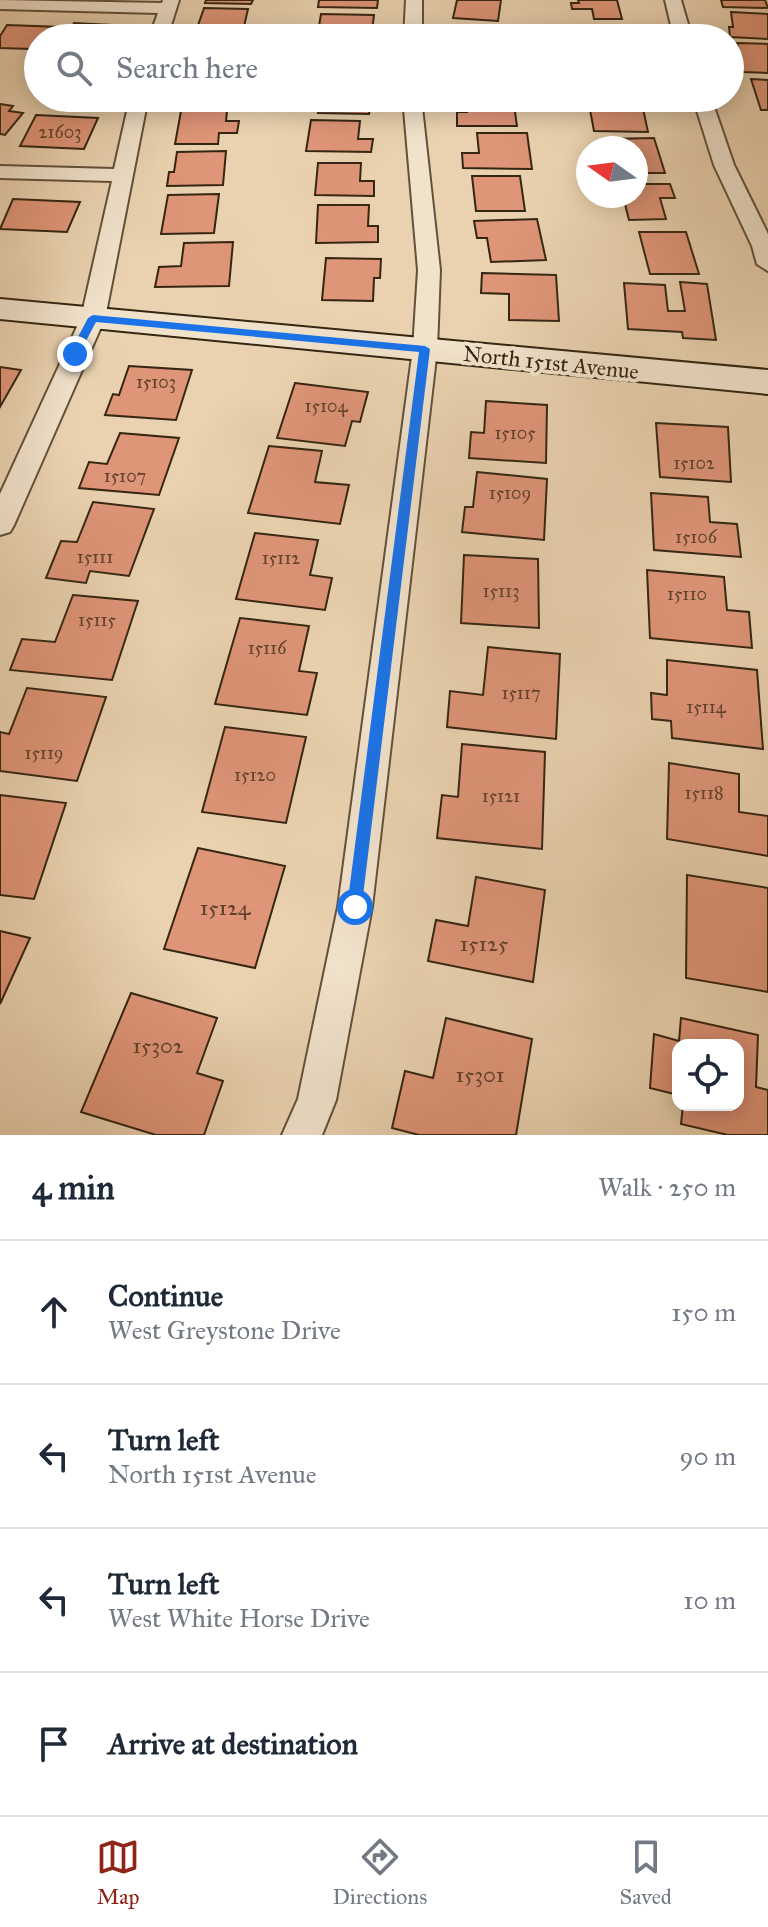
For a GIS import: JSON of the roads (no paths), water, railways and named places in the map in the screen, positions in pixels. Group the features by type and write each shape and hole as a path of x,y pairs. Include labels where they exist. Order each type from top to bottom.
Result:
{"street":[{"path":"413,24 414,0"},
{"path":"673,0 679,24"},
{"path":"0,4 170,4 163,24"},
{"path":"0,525 10,475 93,318 136,112"},
{"path":"302,1135 317,1100 355,907 425,349 429,270 413,112"},
{"path":"707,112 724,165 763,246 768,264"},
{"path":"0,172 125,175"},
{"name":"North 151st Avenue","path":"0,309 768,382"}]}
